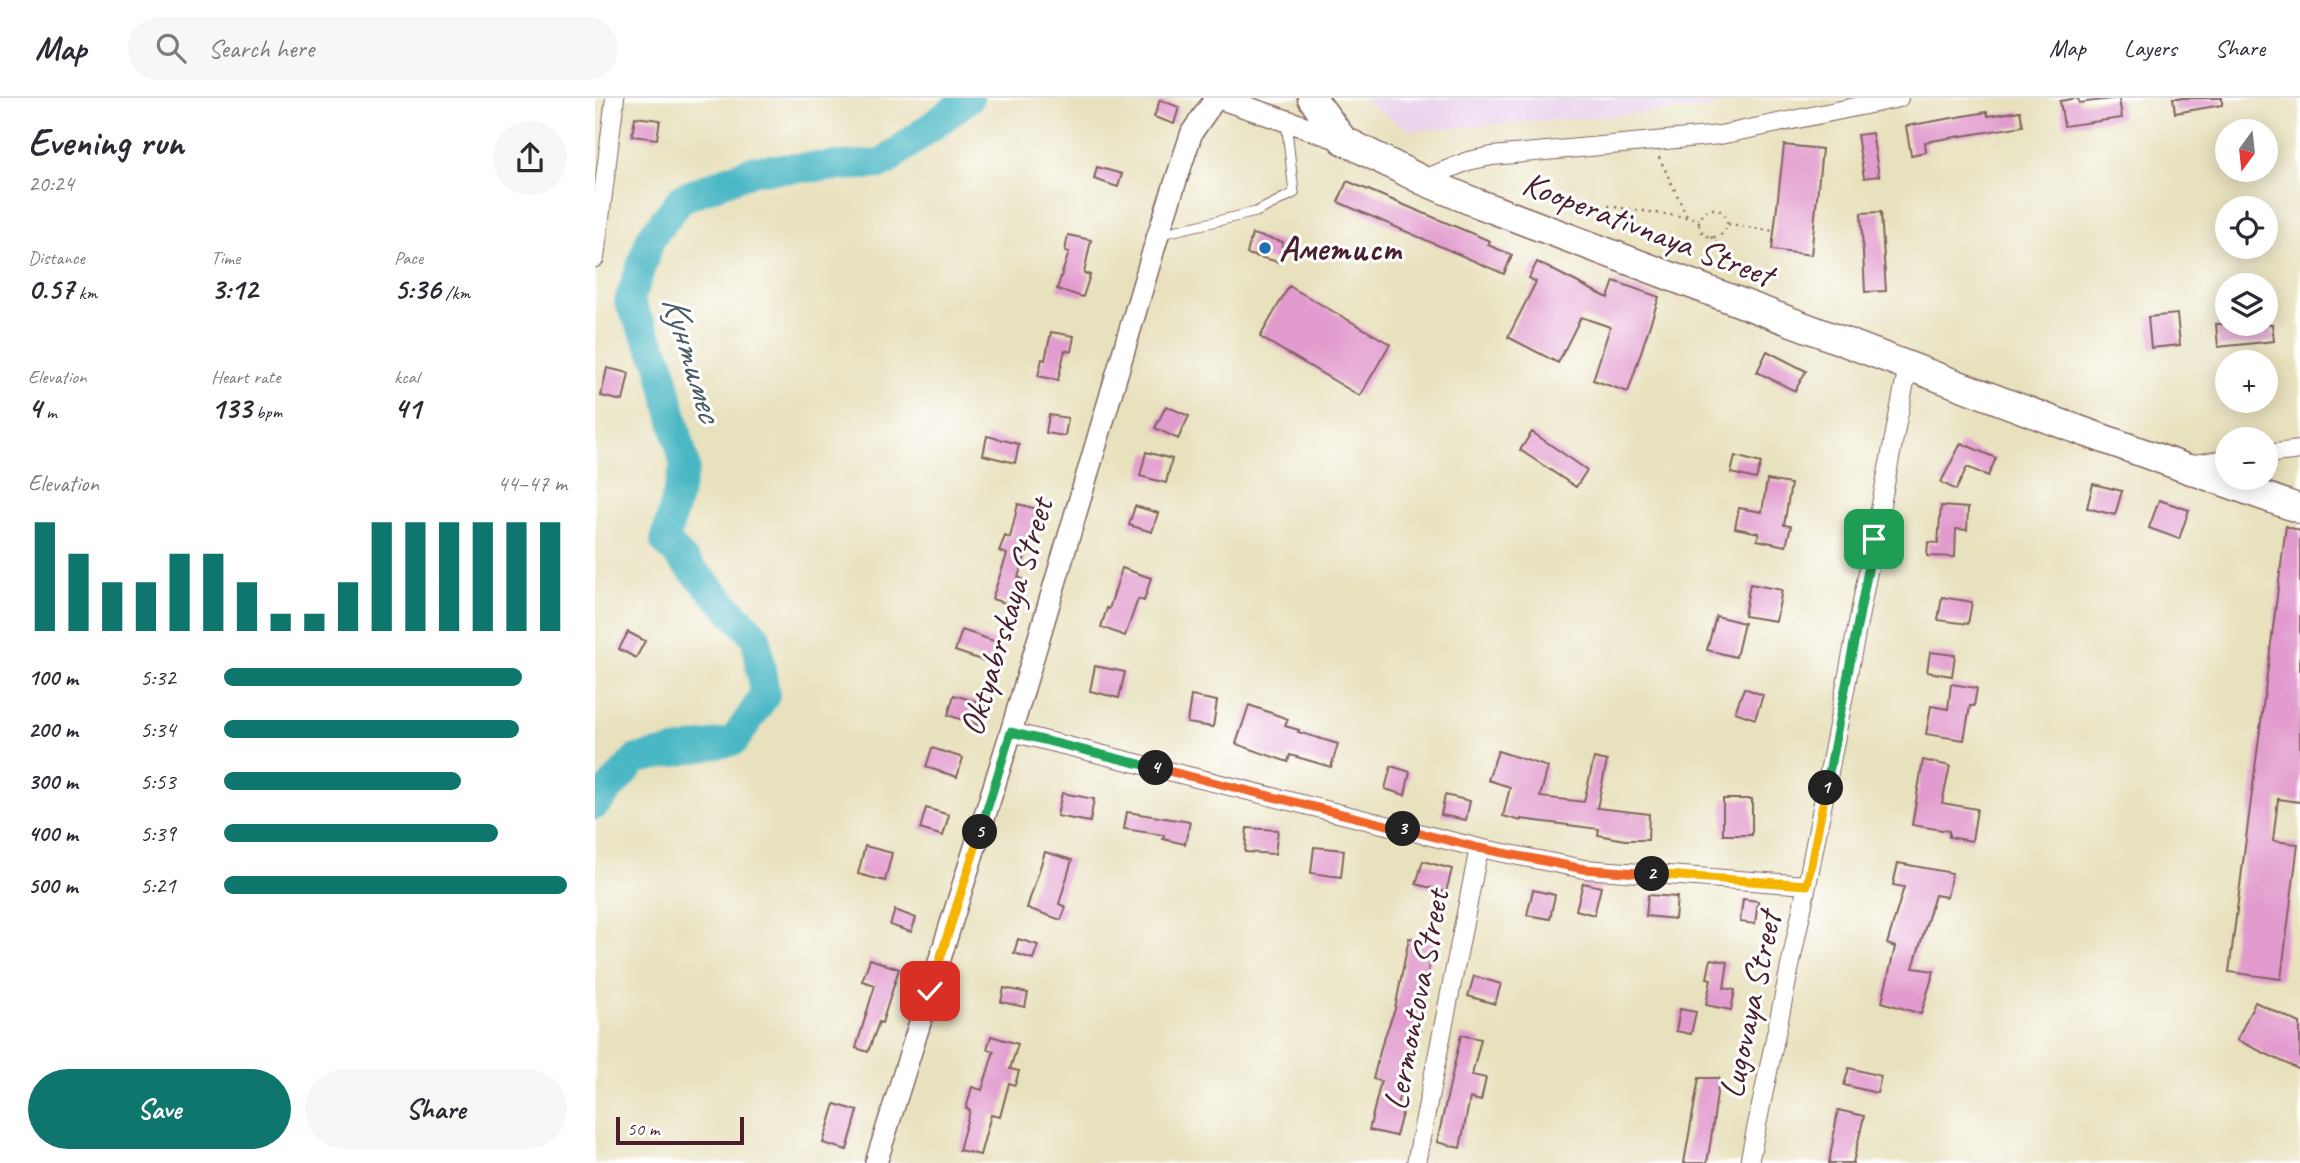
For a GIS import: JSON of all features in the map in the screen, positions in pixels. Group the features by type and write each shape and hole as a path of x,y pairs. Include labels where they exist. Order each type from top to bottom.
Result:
{"main road":[{"path":"1312,98 1343,140"},
{"name":"Kooperativnaya Street","path":"1343,140 1422,180 1486,207 2054,421 2300,509"}],"street":[{"path":"595,258 615,98"},
{"name":"Kooperativnaya Street","path":"1217,98 1343,140"},
{"name":"Oktyabrskaya Street","path":"876,1163 1011,732 1158,235 1192,132 1217,98"},
{"path":"1422,180 1468,161 1492,156 1720,135 1899,98"},
{"name":"Lugovaya Street","path":"1749,1163 1807,885 1908,366"},
{"path":"2278,453 2300,450"},
{"path":"2178,466 2215,461"},
{"path":"1011,732 1479,848 1584,869 1807,885"},
{"name":"Lermontova Street","path":"1416,1163 1479,848"}],"lane":[{"path":"1158,235 1256,212 1294,193 1286,119"}],"path":[{"path":"1651,141 1688,218"},
{"path":"1532,195 1699,219"},
{"path":"1728,224 1725,215 1718,209 1705,212 1699,219 1700,229 1746,272"},
{"path":"1728,224 1774,231"},
{"path":"1711,237 1720,236 1728,224"}],"shaded area":[{"path":"1360,98 1710,98 1712,108 1411,131"}],"building":[{"path":"2078,98 2079,103 2119,98 2122,118 2064,126 2060,101"},
{"path":"2173,98 2222,98 2222,105 2175,113"},
{"path":"1160,100 1179,107 1174,124 1154,117"},
{"path":"2020,111 2023,126 1925,142 1926,152 1911,155 1906,126 1987,112 1988,116"},
{"path":"635,117 660,120 657,139 632,136"},
{"path":"1872,133 1879,176 1864,178 1857,135"},
{"path":"1784,145 1822,149 1811,255 1772,250"},
{"path":"1097,167 1122,174 1118,187 1094,179"},
{"path":"1347,181 1490,241 1488,245 1512,255 1504,274 1338,202"},
{"path":"1881,212 1886,291 1865,292 1861,213"},
{"name":"Аметист","path":"1252,234 1283,242 1279,262 1247,254"},
{"path":"1068,235 1091,240 1084,273 1090,275 1083,297 1057,289 1069,252 1065,251"},
{"path":"1537,262 1608,298 1614,281 1659,297 1628,392 1593,380 1610,327 1581,317 1558,363 1508,337 1536,282 1529,278"},
{"path":"1289,286 1390,344 1360,396 1260,337"},
{"path":"2177,314 2180,345 2151,348 2148,317"},
{"path":"1051,332 1074,336 1071,352 1065,350 1058,380 1038,376 1042,359 1045,360"},
{"path":"2217,336 2273,336 2274,341 2218,347"},
{"path":"1767,351 1806,371 1795,391 1757,372"},
{"path":"607,368 629,373 623,401 601,396"},
{"path":"1166,406 1189,416 1178,439 1155,428"},
{"path":"1049,415 1068,418 1065,436 1046,433"},
{"path":"1532,432 1587,470 1576,487 1520,450"},
{"path":"987,436 1019,444 1015,463 983,455"},
{"path":"1961,443 1996,458 1988,476 1967,467 1956,490 1941,482"},
{"path":"1146,452 1172,459 1166,483 1140,476"},
{"path":"1735,456 1761,463 1756,479 1731,473"},
{"path":"1767,480 1791,484 1784,525 1791,526 1786,546 1757,540 1759,533 1735,528 1739,508 1762,512"},
{"path":"2093,484 2122,491 2115,515 2087,508"},
{"path":"2159,500 2189,510 2179,539 2149,528"},
{"path":"1018,504 1041,510 1018,577 1022,579 1012,605 992,599 1007,554 999,551 1005,536 1010,538"},
{"path":"1135,506 1158,513 1152,532 1129,525"},
{"path":"1941,506 1968,508 1967,530 1956,529 1955,557 1927,556 1928,542 1938,543"},
{"path":"2286,526 2300,531 2300,802 2278,799 2273,841 2298,844 2281,979 2229,972"},
{"path":"1122,568 1151,578 1144,601 1138,599 1125,636 1101,627"},
{"path":"1750,584 1782,590 1776,621 1744,616"},
{"path":"1942,597 1972,602 1968,624 1938,620"},
{"path":"1716,616 1744,623 1736,657 1707,650"},
{"path":"962,630 1000,643 993,664 955,651"},
{"path":"628,632 645,641 636,658 619,649"},
{"path":"1930,652 1955,655 1952,676 1927,672"},
{"path":"1095,666 1125,672 1119,698 1090,691"},
{"path":"1951,684 1977,688 1974,706 1970,706 1964,740 1926,734 1931,706 1948,709"},
{"path":"1744,688 1763,695 1755,719 1735,712"},
{"path":"954,695 985,704 978,725 948,715"},
{"path":"1191,696 1217,701 1213,727 1187,723"},
{"path":"1249,705 1288,719 1285,726 1299,730 1298,732 1338,744 1331,767 1290,755 1288,762 1236,744"},
{"path":"932,748 963,758 957,777 926,767"},
{"path":"1498,751 1548,767 1540,797 1584,802 1594,758 1607,761 1597,808 1649,814 1648,840 1625,840 1598,835 1599,829 1521,821 1503,816 1510,787 1488,780"},
{"path":"1923,760 1950,766 1942,803 1977,809 1972,841 1949,837 1949,831 1912,825"},
{"path":"1391,766 1410,772 1405,795 1385,789"},
{"path":"1062,793 1094,799 1090,822 1057,816"},
{"path":"1445,795 1470,801 1466,820 1441,815"},
{"path":"1723,799 1752,799 1752,835 1723,835"},
{"path":"926,808 949,815 943,836 920,829"},
{"path":"1127,812 1190,822 1185,844 1163,839 1164,835 1124,829"},
{"path":"1247,828 1278,830 1275,854 1245,852"},
{"path":"865,846 892,853 885,881 858,874"},
{"path":"1314,847 1344,850 1341,877 1311,873"},
{"path":"1045,852 1072,860 1059,904 1066,907 1061,920 1027,908"},
{"path":"1423,861 1452,869 1446,892 1416,884"},
{"path":"1898,863 1952,873 1947,897 1935,895 1913,968 1934,971 1921,1014 1882,1002 1895,947 1887,944 1904,887 1893,885"},
{"path":"1583,883 1601,887 1594,915 1576,910"},
{"path":"1533,890 1555,895 1550,919 1527,915"},
{"path":"1648,895 1677,897 1675,919 1646,916"},
{"path":"1743,899 1758,901 1755,924 1740,922"},
{"path":"895,910 916,918 911,932 890,925"},
{"path":"1409,938 1437,942 1435,957 1431,956 1414,1029 1420,1032 1408,1063 1396,1109 1403,1110 1396,1136 1369,1130 1381,1081 1373,1079 1395,1009"},
{"path":"1018,939 1038,945 1033,959 1014,953"},
{"path":"870,959 899,969 882,1023 879,1022 868,1052 856,1048 875,985 862,981"},
{"path":"1711,959 1728,962 1724,988 1735,990 1731,1010 1706,1005 1711,979 1707,978"},
{"path":"1474,976 1501,984 1495,1004 1468,996"},
{"path":"1004,988 1028,993 1025,1007 1001,1002"},
{"path":"2255,1002 2300,1023 2300,1070 2237,1040"},
{"path":"1680,1009 1696,1012 1691,1034 1676,1031"},
{"path":"1461,1035 1481,1039 1472,1075 1486,1078 1481,1101 1470,1098 1460,1148 1437,1142"},
{"path":"991,1036 1018,1044 1010,1069 1019,1071 1015,1085 1009,1083 1000,1117 991,1115 980,1155 959,1150 970,1110 966,1109 972,1087 982,1090 994,1051 987,1049"},
{"path":"1849,1068 1881,1076 1877,1093 1844,1085"},
{"path":"1699,1078 1719,1078 1707,1163 1684,1163"},
{"path":"835,1104 858,1111 847,1150 823,1143"},
{"path":"1838,1110 1864,1116 1853,1163 1829,1163"}],"waterway":[{"name":"Кунтимес","path":"595,805 636,759 734,741 765,695 756,637 665,541 685,466 659,361 629,302 651,237 682,198 754,170 882,164 969,98"}],"place":[{"name":"Аметист","path":"1265,248"}],"route":[{"path":"930,991 1011,732 1479,848 1584,869 1807,885 1874,539"}]}
